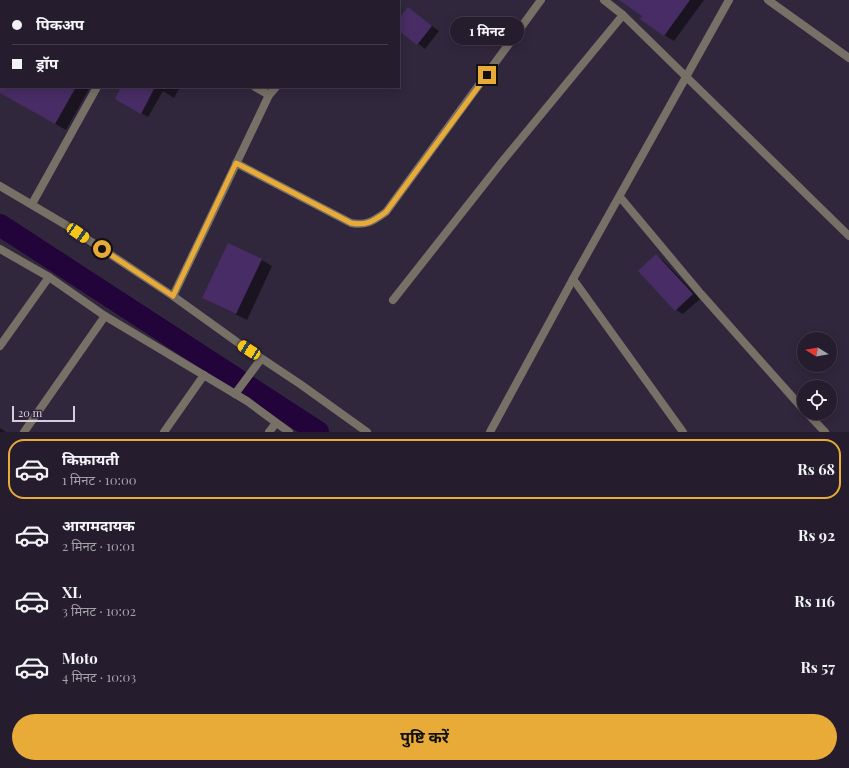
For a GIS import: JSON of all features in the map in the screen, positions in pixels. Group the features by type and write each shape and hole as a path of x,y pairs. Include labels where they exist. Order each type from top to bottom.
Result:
{"street":[{"path":"236,163 351,223 360,225 371,222 386,212 541,0"},
{"path":"604,0 623,15 849,236"},
{"path":"490,432 573,279 730,0"},
{"path":"768,0 849,58"},
{"path":"393,300 501,163 623,15"},
{"path":"32,204 96,88"},
{"path":"257,88 269,95"},
{"path":"173,296 269,95 275,88"},
{"path":"0,186 66,225 173,296 367,432"},
{"path":"620,197 701,294 797,402"},
{"path":"0,249 49,277 105,316 204,375 237,391 289,432"},
{"path":"0,346 49,277"},
{"path":"573,279 682,432"},
{"path":"24,432 105,316"},
{"path":"237,391 261,358"},
{"path":"164,432 204,375"},
{"path":"814,420 825,432"},
{"path":"269,432 276,423"}],"building":[{"path":"619,0 690,0 664,36 640,19 642,16"},
{"path":"408,7 432,26 417,45 400,32 400,17"},
{"path":"0,88 75,88 55,124 0,93"},
{"path":"120,88 154,88 141,114 115,99"},
{"path":"228,243 262,259 236,314 202,298"},
{"path":"656,254 693,294 675,311 638,271"}],"waterway":[{"path":"0,225 318,432"}],"route":[{"path":"102,249 173,296 236,163 333,212 351,223 360,225 371,222 386,212 487,75"}]}
